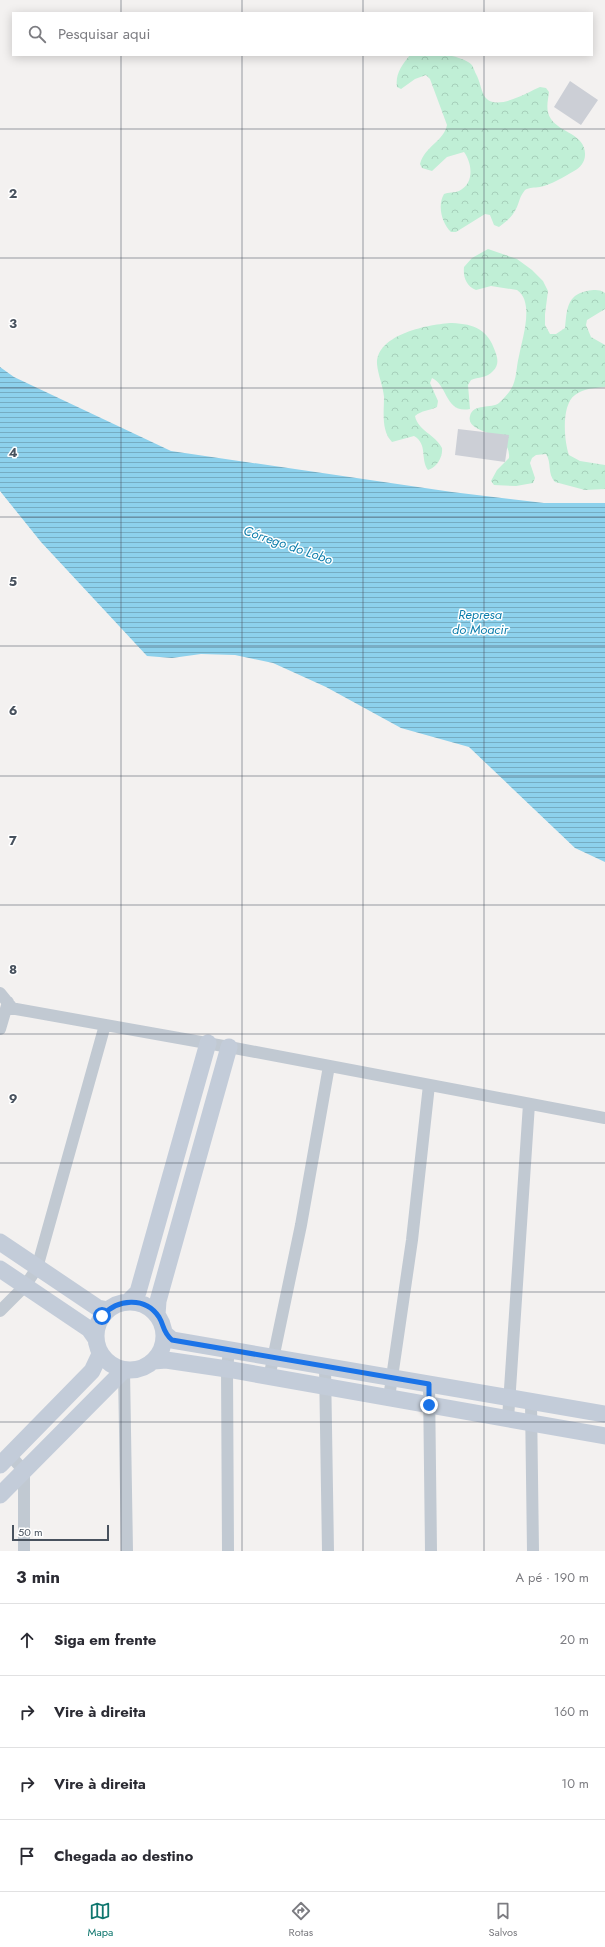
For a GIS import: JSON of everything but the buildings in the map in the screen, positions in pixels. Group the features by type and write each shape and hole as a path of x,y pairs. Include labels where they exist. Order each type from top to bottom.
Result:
{"street":[{"path":"4,998 13,1009 208,1043 605,1118"},
{"path":"0,1029 4,998"},
{"path":"0,1311 25,1286 37,1268 105,1025"},
{"path":"128,1302 138,1292 208,1043"},
{"path":"157,1315 158,1301 229,1047"},
{"path":"269,1378 301,1225 329,1066"},
{"path":"389,1398 412,1240 429,1085"},
{"path":"508,1419 529,1104"},
{"path":"0,1242 98,1308 108,1310"},
{"path":"0,1268 88,1329 109,1364 124,1370 138,1370 154,1361 166,1360 605,1436"},
{"path":"24,1471 5,1460 92,1371 98,1346 99,1322 108,1310 118,1304 128,1302 144,1305 157,1315 161,1322 164,1334 161,1351 154,1361"},
{"path":"164,1334 172,1340 605,1414"},
{"path":"228,1551 227,1370 229,1350"},
{"path":"325,1366 328,1551"},
{"path":"0,1495 124,1370"},
{"path":"124,1370 127,1551"},
{"path":"429,1384 431,1551"},
{"path":"531,1402 533,1551"},
{"path":"24,1471 24,1551"}],"green space":[{"path":"409,56 450,56 461,59 471,64 485,97 490,101 504,102 512,100 540,87 546,88 549,92 547,109 549,116 555,124 572,134 581,142 585,155 582,164 576,170 553,183 525,190 513,213 507,221 499,227 494,225 490,215 485,214 456,232 451,232 443,219 441,209 442,199 444,194 457,192 468,183 470,178 469,162 464,152 447,157 432,171 422,168 420,164 422,158 442,135 447,125 430,79 426,75 415,79 401,89 397,87 397,78 402,66"},
{"path":"488,249 517,259 532,270 543,281 548,291 545,325 550,334 556,334 565,328 567,310 571,300 575,296 592,290 599,290 605,293 605,309 587,320 586,325 591,337 605,345 605,387 593,388 575,395 567,407 565,432 569,455 580,461 605,465 605,489 585,490 555,482 551,476 549,461 546,454 536,455 532,458 530,463 535,478 533,483 516,486 494,485 491,481 497,470 509,458 508,449 497,437 474,427 470,422 470,416 475,409 496,405 499,403 513,385 526,321 526,312 525,303 517,290 491,286 476,290 468,284 464,274 464,267 472,258"},
{"path":"452,323 474,327 484,333 492,344 497,357 497,364 491,373 471,380 468,385 470,409 462,409 451,403 441,386 432,378 430,383 438,401 437,407 415,416 423,429 439,443 442,448 442,455 439,461 434,467 428,470 424,461 421,443 418,439 414,436 392,442 388,438 385,427 383,389 377,364 379,354 385,345 394,338 418,329"}],"water":[{"name":"Represa do Moacir","path":"0,367 14,377 171,451 452,492 544,503 605,503 605,862 575,848 469,747 401,728 326,687 273,663 235,655 201,654 172,658 147,656 41,542 0,491"}],"route":[{"path":"102,1316 118,1304 125,1302 138,1303 155,1312 164,1328 164,1334 172,1340 429,1384 429,1405"}],"water label":[{"name":"Córrego do Lobo","path":"288,545"}]}
